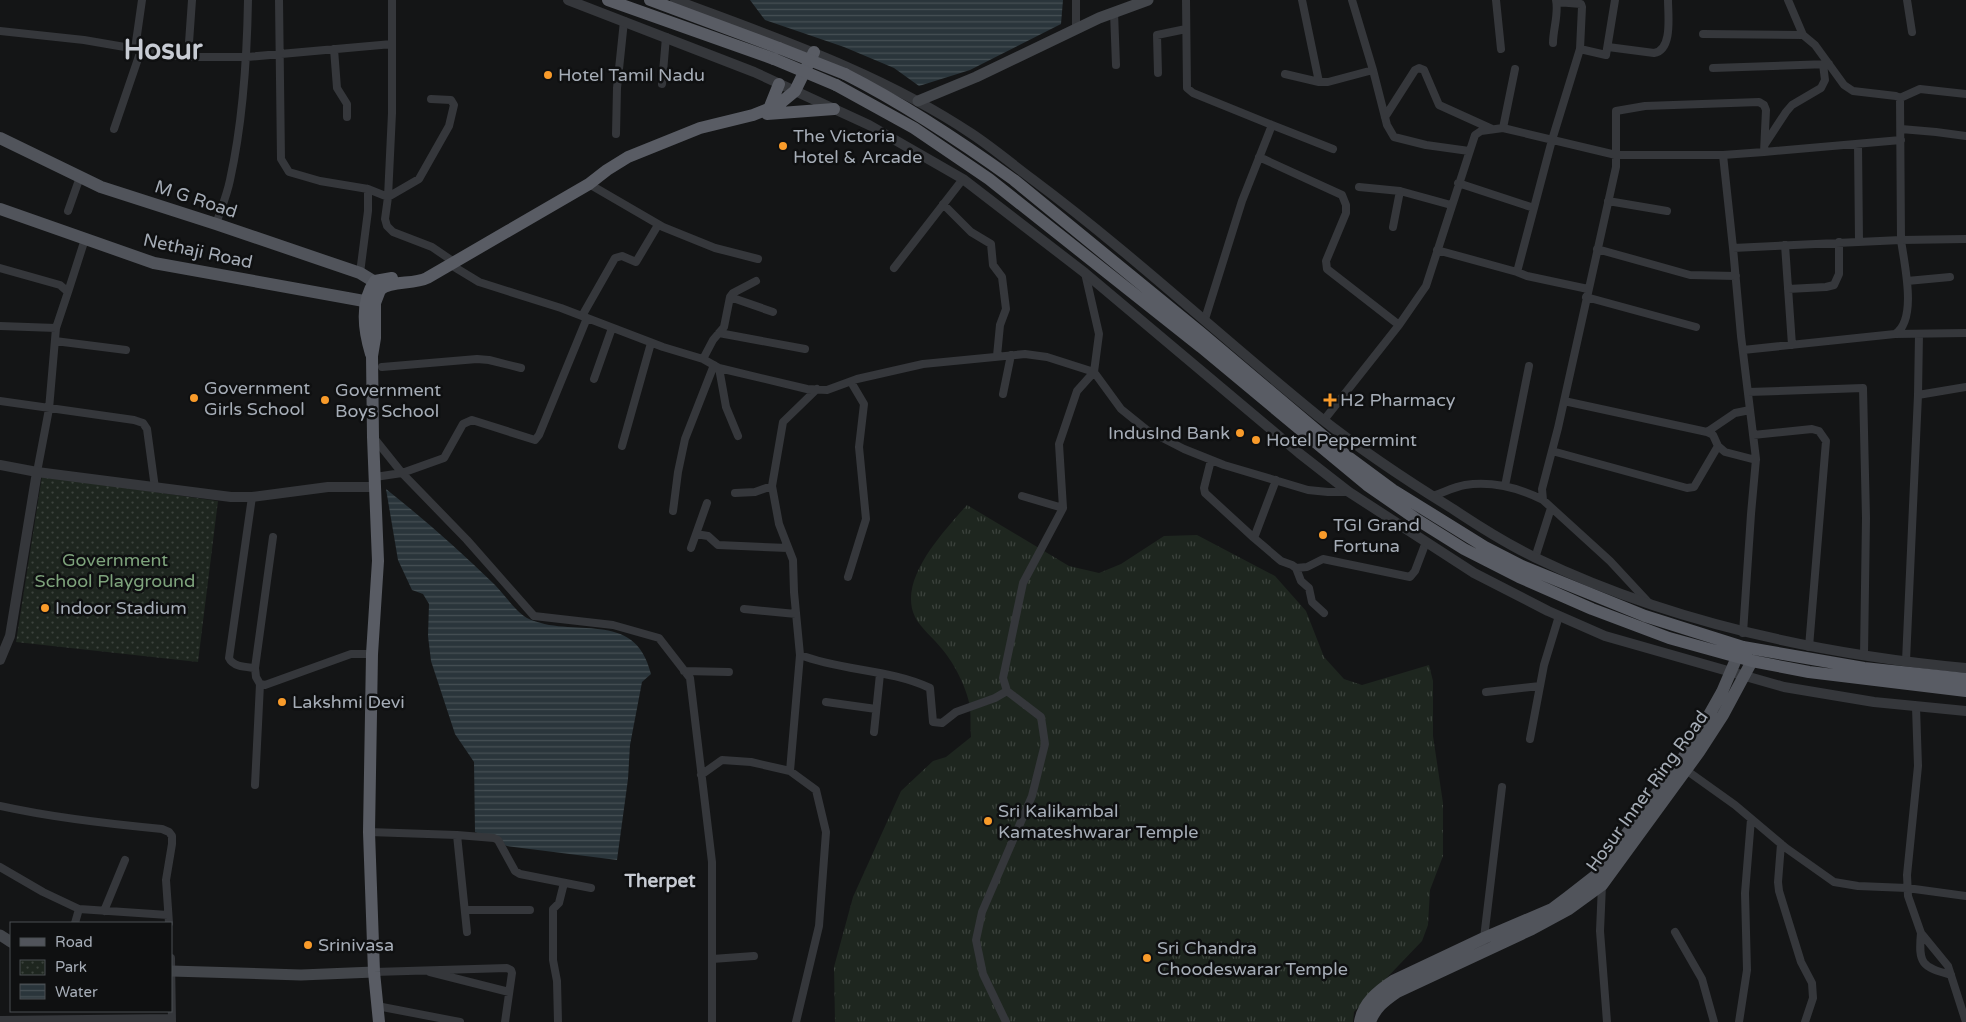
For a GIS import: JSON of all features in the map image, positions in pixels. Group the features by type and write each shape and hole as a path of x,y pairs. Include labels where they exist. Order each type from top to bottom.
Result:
{"highway":[{"path":"608,0 845,74 904,107 1014,180 1201,333 1347,456 1393,490 1486,548 1522,566 1592,596 1724,642 1759,651 1864,668 1966,679"},
{"path":"650,0 777,54 914,128 989,179 1201,347 1367,485 1416,519 1472,553 1592,609 1669,638 1737,657 1809,672 1966,691"},
{"path":"379,1022 374,972 369,832 372,654 378,561 372,356 366,338 370,302 380,290 379,284 418,282 590,184 606,170 628,157 700,128 753,115 778,105 795,91 814,52"},
{"path":"769,109 779,84"},
{"path":"753,115 834,109"}],"main road":[{"path":"918,101 976,77 1076,28 1148,0"},
{"name":"M G Road","path":"0,138 101,187 360,273 379,284"},
{"name":"Nethaji Road","path":"0,209 154,263 370,302"},
{"name":"Hosur Inner Ring Road","path":"1360,1022 1366,1004 1393,981 1552,908 1599,880 1691,747 1716,704 1737,657"},
{"name":"Hosur Inner Ring Road","path":"1370,1022 1374,1012 1382,1002 1396,992 1532,929 1570,909 1599,880 1686,770 1723,715 1752,661"},
{"path":"172,971 300,975 374,972"}],"street":[{"path":"114,129 138,49 142,0"},
{"path":"188,57 192,0"},
{"path":"216,224 230,180 247,57 248,0"},
{"path":"279,0 281,159 288,172 320,181 368,189 388,197"},
{"path":"392,0 392,113 388,197 385,219 387,226 393,232 432,247 479,282 585,317 651,343 703,359 717,366 807,389 827,390 923,364 1025,354 1047,357 1094,372 1121,409 1147,430 1211,460 1308,490 1349,492"},
{"path":"568,0 736,65 795,91 869,125 963,179 1085,273 1292,447 1349,492 1474,573 1559,616 1605,636 1730,673 1784,686 1874,702 1966,711"},
{"path":"675,0 814,52 918,101 973,134 1061,201 1324,420 1374,458 1499,539 1535,558 1650,604 1743,633 1810,647 1966,668"},
{"path":"1076,0 1076,28"},
{"path":"1186,0 1187,88 1189,91 1333,149"},
{"path":"1302,0 1319,82"},
{"path":"1352,0 1391,134 1394,137 1426,145 1469,151"},
{"path":"1496,0 1501,49"},
{"path":"1580,49 1606,55 1615,0"},
{"path":"1608,47 1654,53 1664,49 1667,42 1668,0"},
{"path":"1788,0 1803,35 1816,45 1826,64 1844,85 1852,91 1900,98 1920,89 1966,94"},
{"path":"1907,0 1912,32"},
{"path":"1517,272 1552,140 1580,49 1582,7 1578,3 1556,1 1553,43"},
{"path":"1114,12 1116,65"},
{"path":"616,134 617,88 624,21"},
{"path":"1158,73 1157,35 1186,29"},
{"path":"0,31 84,40 188,57 247,57 392,44"},
{"path":"1702,34 1803,35"},
{"path":"662,84 666,37"},
{"path":"334,49 337,88 346,104 346,117"},
{"path":"1714,68 1826,64"},
{"path":"1764,148 1792,105 1821,88 1824,84 1826,64"},
{"path":"1385,117 1415,70 1419,68 1424,70 1436,100 1441,107 1493,129"},
{"path":"1503,128 1515,69"},
{"path":"1285,74 1319,82 1338,81 1373,70"},
{"path":"1895,334 1900,331 1907,316 1907,281 1901,240 1900,98"},
{"path":"388,197 419,179 449,126 453,102 431,99"},
{"path":"1543,500 1542,489 1564,401 1616,167 1616,111 1645,106 1759,102 1764,105 1766,110 1764,148"},
{"path":"1205,319 1242,201 1272,125"},
{"path":"1324,420 1400,325 1426,286 1469,151 1475,135 1481,131 1503,128 1616,155 1723,155 1764,148 1901,140"},
{"path":"1901,129 1966,136"},
{"path":"1858,144 1859,241"},
{"path":"1723,155 1756,460 1743,633"},
{"path":"1259,157 1342,195 1346,205 1346,213 1326,261 1327,269 1400,325"},
{"path":"68,211 80,177"},
{"path":"894,268 963,179"},
{"path":"1458,183 1534,208"},
{"path":"590,184 658,224 715,248 758,259"},
{"path":"1359,187 1400,190 1452,205"},
{"path":"360,273 368,211 368,189"},
{"path":"1393,227 1400,190"},
{"path":"1608,202 1667,211"},
{"path":"943,204 971,232 992,244 993,265 1002,277 1006,309 1000,324 997,356"},
{"path":"0,465 38,472 231,497 376,482 444,458 463,424 472,420 532,440 537,438 585,317 615,258 622,256 636,262 658,224"},
{"path":"0,660 10,636 49,409 56,328 85,239"},
{"path":"1734,248 1859,241 1966,239"},
{"path":"1788,289 1826,287 1834,284 1839,274 1839,242"},
{"path":"1785,245 1792,345"},
{"path":"1597,249 1690,275 1736,276"},
{"path":"1437,250 1517,272 1696,327"},
{"path":"0,268 60,284 68,292"},
{"path":"1006,1022 983,974 976,940 982,912 1032,796 1045,744 1041,717 1007,691 1003,678 1023,582 1063,508 1059,444 1077,391 1094,372 1098,334 1085,273"},
{"path":"1907,281 1950,277"},
{"path":"703,359 713,340 724,327 730,297 733,293 756,281"},
{"path":"730,297 773,312"},
{"path":"0,326 56,328"},
{"path":"594,379 612,328"},
{"path":"719,333 806,349"},
{"path":"1743,350 1895,334 1966,333"},
{"path":"1906,661 1919,334"},
{"path":"55,341 126,350"},
{"path":"622,446 651,343"},
{"path":"1003,394 1011,355"},
{"path":"382,367 477,359 521,368"},
{"path":"717,366 726,407 738,436"},
{"path":"672,511 685,439 717,366"},
{"path":"1505,486 1529,366"},
{"path":"848,576 866,518 858,447 864,404 851,382"},
{"path":"1918,394 1966,387"},
{"path":"1748,392 1863,388 1866,518 1864,655"},
{"path":"790,771 800,655 793,560 779,524 772,486 784,422 817,390"},
{"path":"0,401 134,420 143,423 147,429 155,488"},
{"path":"1564,401 1707,432 1713,435 1718,446 1725,452 1756,460"},
{"path":"1707,432 1735,413 1750,410"},
{"path":"1753,435 1812,429 1818,431 1826,441 1810,647"},
{"path":"373,437 402,473 467,540 534,616 613,625 659,638 690,678 712,862 712,1022"},
{"path":"1552,451 1687,488 1694,487 1718,446"},
{"path":"1211,460 1204,488 1205,493 1281,561 1296,568 1301,581 1309,588 1312,602 1324,613"},
{"path":"1254,538 1276,480"},
{"path":"1432,496 1464,486 1488,484 1505,486 1529,493 1543,500 1610,561 1650,604"},
{"path":"735,493 754,492 772,486"},
{"path":"252,496 229,658 234,664 255,668"},
{"path":"1022,496 1063,508"},
{"path":"691,548 707,503"},
{"path":"1535,558 1551,508"},
{"path":"696,534 708,536 718,545 788,548"},
{"path":"254,785 260,684 256,677 255,668 273,537"},
{"path":"1296,568 1323,559 1410,577 1415,571 1426,542"},
{"path":"744,609 796,614"},
{"path":"1530,739 1544,665 1559,616"},
{"path":"260,684 265,685 351,654 372,654"},
{"path":"800,655 814,660 898,676 930,688 933,722 942,723 956,712 995,698 1007,691"},
{"path":"684,670 728,672"},
{"path":"874,732 880,674"},
{"path":"1486,692 1540,686"},
{"path":"826,702 876,710"},
{"path":"1916,707 1918,766 1907,888 1921,933 1919,952 1922,962 1932,970 1951,975"},
{"path":"701,775 722,760 752,762 790,771 816,790 826,832 819,926 796,1022"},
{"path":"1686,770 1735,805 1781,844 1834,882 1858,886 1907,888 1966,896"},
{"path":"1484,938 1502,787"},
{"path":"0,806 67,819 169,832 172,836 172,844 166,880 168,919 79,909 43,892 0,867"},
{"path":"1739,1022 1747,970 1745,893 1751,819"},
{"path":"369,832 494,838 498,840 515,871 520,874 591,888"},
{"path":"457,835 467,932"},
{"path":"1781,844 1779,891 1801,962 1812,983 1812,998 1805,1022"},
{"path":"104,911 124,860"},
{"path":"1599,880 1600,931 1607,1022"},
{"path":"558,1022 557,981 553,960 553,909 559,903 564,883"},
{"path":"75,922 79,909"},
{"path":"464,910 530,910"},
{"path":"1675,932 1702,979 1714,1022"},
{"path":"1921,933 1946,962 1966,1022"},
{"path":"712,958 754,956"},
{"path":"374,972 507,968 511,970 512,974 505,1022"},
{"path":"421,970 509,992"},
{"path":"0,1020 172,1020 172,971"},
{"path":"377,1006 460,1022"},
{"path":"12,1012 12,1020"}],"green space":[{"name":"Government School Playground","path":"42,476 218,501 198,662 16,642"},
{"path":"967,505 1069,566 1099,573 1121,564 1164,536 1197,535 1275,576 1306,611 1324,657 1344,679 1362,685 1429,665 1433,681 1433,736 1443,803 1443,856 1430,890 1428,925 1422,941 1354,1012 1353,1022 835,1022 834,967 853,897 901,791 933,761 946,757 971,737 970,707 963,684 947,655 917,621 911,603 912,588 917,572 936,542"}],"water":[{"path":"750,0 1063,0 1061,24 970,70 919,86 894,68 844,47 765,20"},
{"path":"386,489 455,548 527,618 563,627 600,629 617,633 631,640 643,653 651,674 642,682 630,745 628,779 617,860 507,846 475,832 474,762 455,734 431,661 428,636 429,604 423,594 412,590 398,560"}],"place":[{"name":"Hotel Tamil Nadu","path":"548,75"},
{"name":"The Victoria Hotel & Arcade","path":"783,146"},
{"name":"Government Girls School","path":"194,398"},
{"name":"Government Boys School","path":"325,400"},
{"name":"H2 Pharmacy","path":"1330,400"},
{"name":"IndusInd Bank","path":"1240,433"},
{"name":"Hotel Peppermint","path":"1256,440"},
{"name":"TGI Grand Fortuna","path":"1323,535"},
{"name":"Indoor Stadium","path":"45,608"},
{"name":"Lakshmi Devi","path":"282,702"},
{"name":"Sri Kalikambal Kamateshwarar Temple","path":"988,821"},
{"name":"Srinivasa","path":"308,945"},
{"name":"Sri Chandra Choodeswarar Temple","path":"1147,958"}],"district":[{"name":"Hosur","path":"163,49"},
{"name":"Therpet","path":"660,880"}]}
